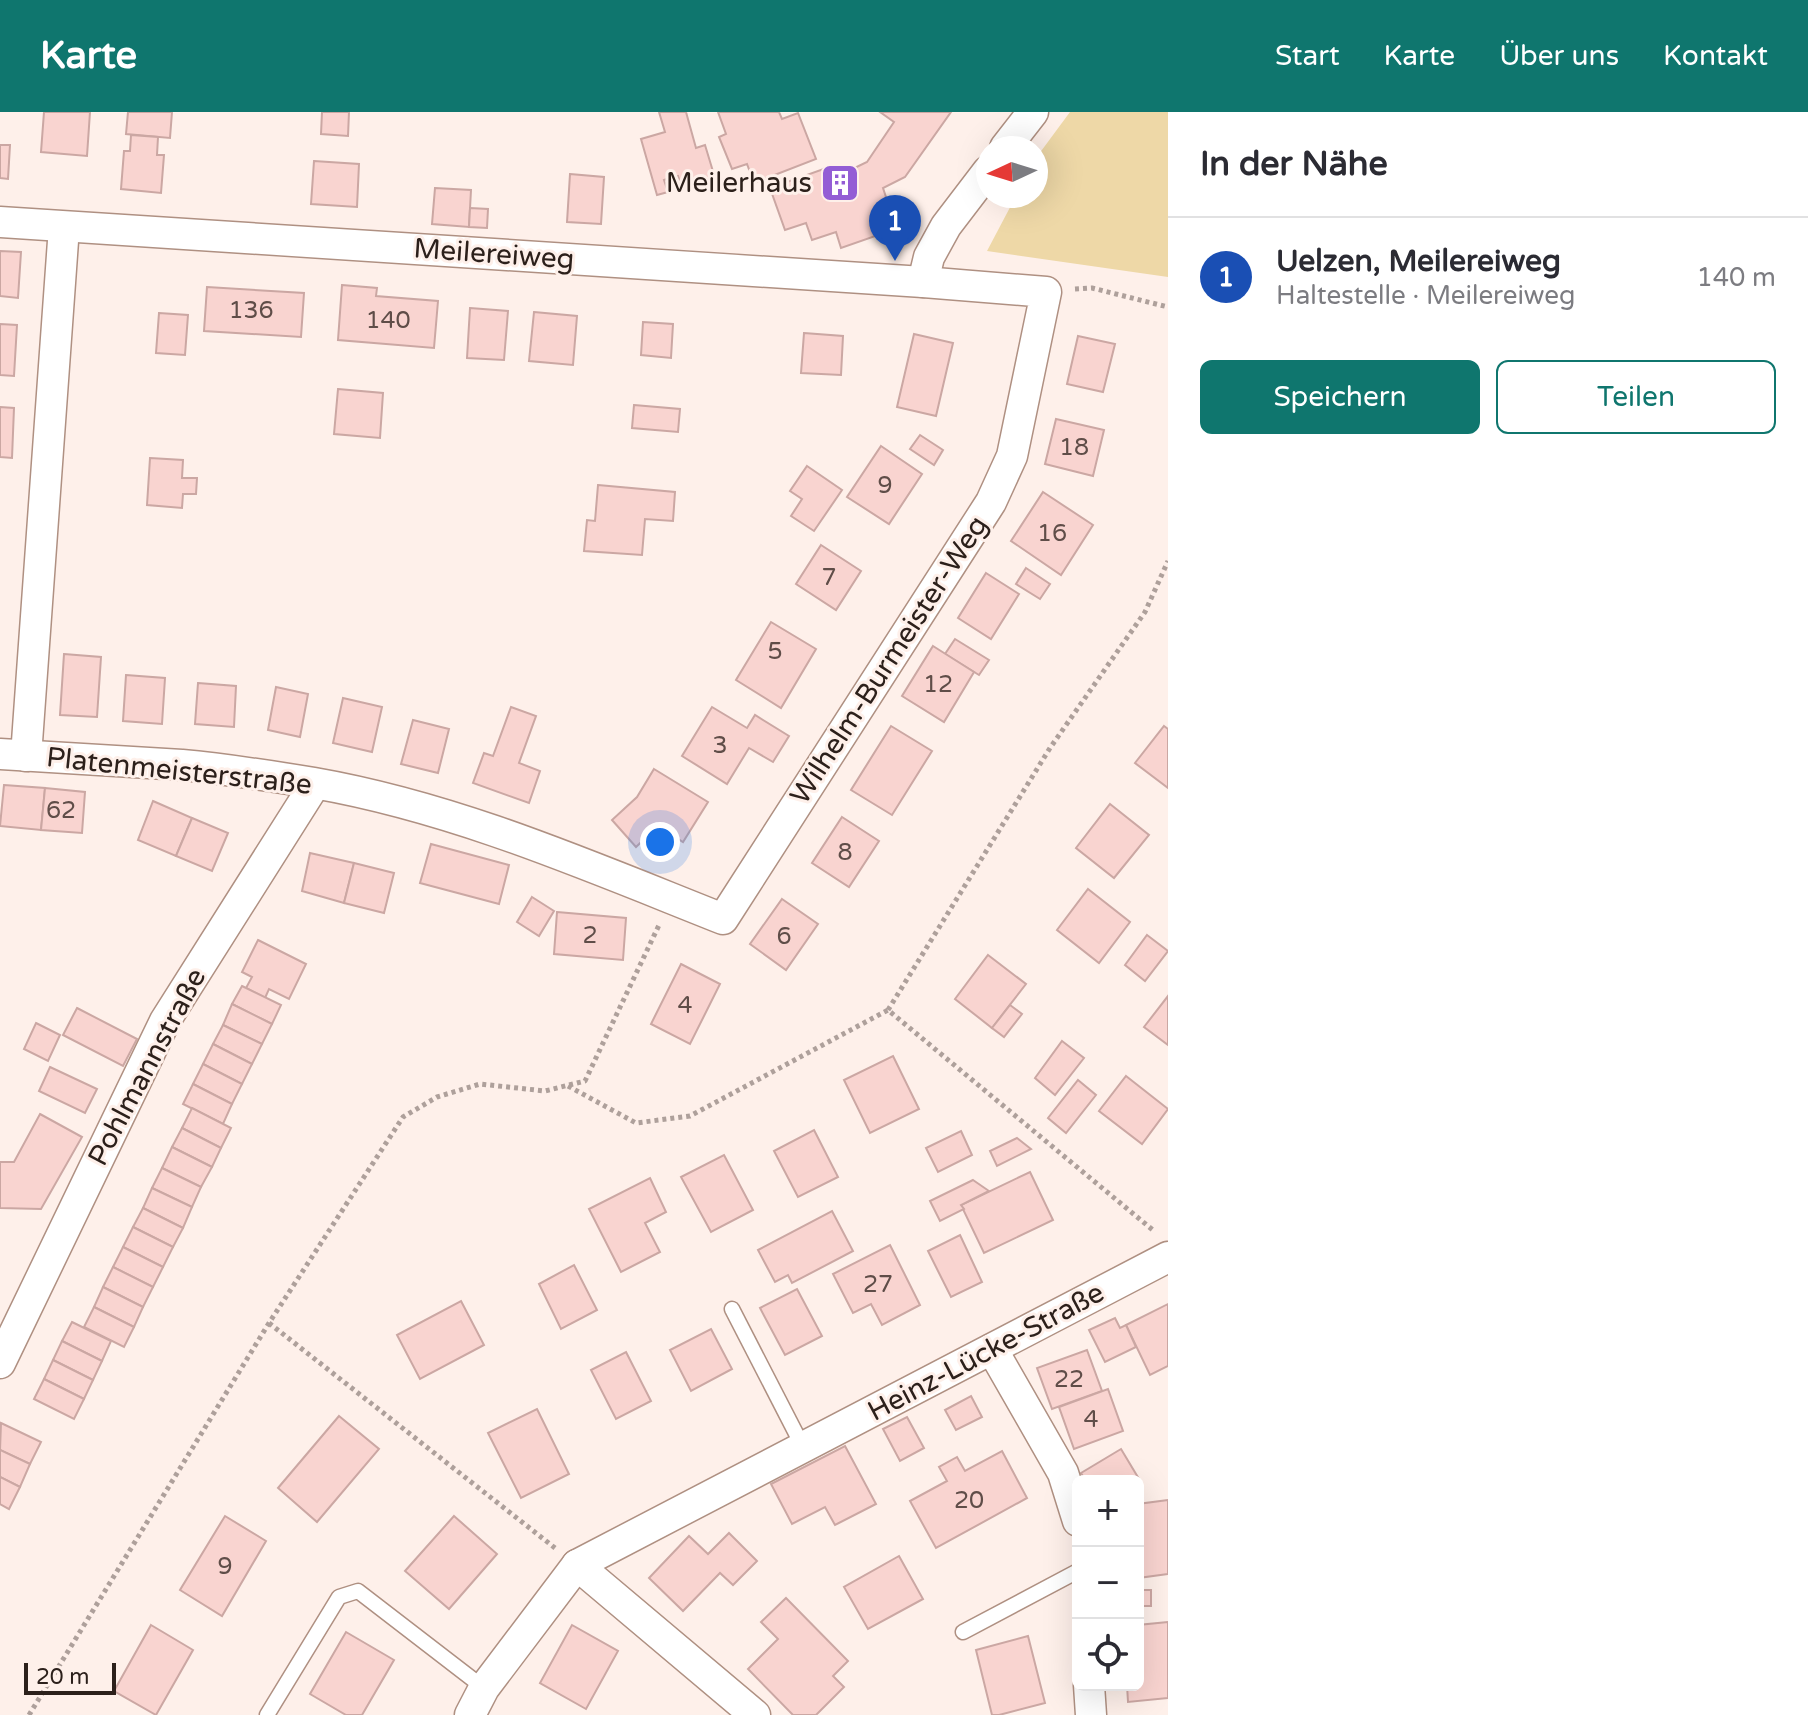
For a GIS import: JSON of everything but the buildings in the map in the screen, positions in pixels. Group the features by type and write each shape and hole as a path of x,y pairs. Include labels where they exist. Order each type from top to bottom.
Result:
{"street":[{"path":"1014,136 1033,112"},
{"path":"923,282 929,257 946,226 976,187"},
{"name":"Meilereiweg","path":"0,222 1046,292"},
{"path":"13,755 64,227"},
{"name":"Wilhelm-Burmeister-Weg","path":"630,882 723,919 991,502 1012,456 1046,292"},
{"name":"Platenmeisterstraße","path":"13,755 185,766 315,784 458,818 516,837 630,882"},
{"name":"Pohlmannstraße","path":"0,1363 14,1300 165,1021 315,784"},
{"name":"Heinz-Lücke-Straße","path":"470,1715 484,1688 577,1565 992,1349 1162,1245"},
{"path":"992,1349 1063,1473 1072,1502"},
{"path":"577,1565 755,1715"},
{"path":"1089,1691 1091,1715"}],"lane":[{"path":"732,1309 803,1447"},
{"path":"963,1632 1072,1574"},
{"path":"267,1715 339,1597 358,1591 484,1688"}],"path":[{"path":"1046,292 1092,288 1168,307"},
{"path":"567,1086 636,1123 690,1116 888,1010 1050,748 1145,612 1168,561"},
{"path":"29,1715 269,1323 403,1117 437,1097 480,1084 545,1091 585,1081 671,899"},
{"path":"888,1010 1162,1245"},
{"path":"269,1323 577,1565"}],"shaded area":[{"path":"1070,112 1168,112 1168,277 987,251 1010,208 1048,208 1048,142"}],"place":[{"name":"Meilerhaus","path":"840,183"},
{"name":"Uelzen, Meilereiweg","path":"895,261"}]}
